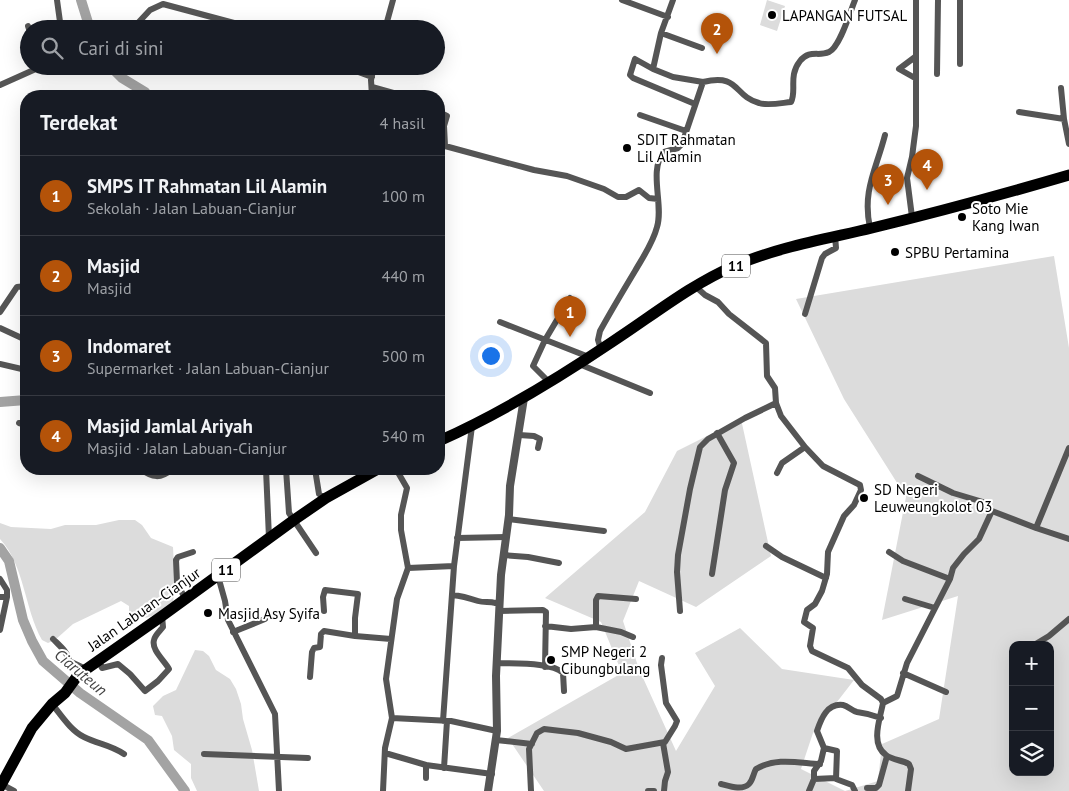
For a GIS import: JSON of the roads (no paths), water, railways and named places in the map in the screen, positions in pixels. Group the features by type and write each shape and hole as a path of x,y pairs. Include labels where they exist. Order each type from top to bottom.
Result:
{"highway":[{"name":"11","path":"445,438 524,398 601,350 695,286 733,267 760,256 788,248 954,208 1069,175"},
{"name":"Jalan Labuan-Cianjur","path":"82,672 294,520 326,498 367,475"},
{"name":"11","path":"1,785 32,728 82,672"}],"street":[{"path":"57,0 60,20"},
{"path":"387,20 393,0"},
{"path":"622,0 668,17"},
{"path":"652,69 661,33 673,0"},
{"path":"695,104 633,78 630,75 635,59 652,69 672,77 703,82 712,79 728,82 751,100 760,104 791,102 793,98 794,73 799,62 810,54 823,54 831,51 839,40 855,0"},
{"path":"912,217 907,178 912,158 916,126 916,0"},
{"path":"937,74 938,0"},
{"path":"960,0 960,64"},
{"path":"141,20 150,10 163,4 223,20"},
{"path":"661,33 702,48"},
{"path":"915,57 899,69 915,78"},
{"path":"0,85 21,75"},
{"path":"367,75 372,77 372,87 383,90"},
{"path":"601,350 598,340 600,331 652,240 659,218 658,160 664,152 679,147 703,82"},
{"path":"1061,88 1069,144"},
{"path":"1019,112 1064,119"},
{"path":"640,115 686,131"},
{"path":"870,228 866,211 869,188 872,171 886,135"},
{"path":"445,146 534,170 567,176 604,189 618,197 626,196 639,190 649,198 658,199"},
{"path":"805,314 822,258 825,254 836,248 835,236"},
{"path":"695,286 705,295 718,302 729,314 766,343 767,376 775,388 776,403 781,416 805,447 823,466 859,484 861,487 854,505 844,516 828,552 826,578 818,599 807,610 804,619 805,624 813,628 810,648 848,668 862,685 883,702"},
{"path":"0,312 17,287 20,287"},
{"path":"549,382 533,366 545,340 570,298"},
{"path":"500,322 589,356"},
{"path":"0,328 20,337"},
{"path":"0,364 20,369"},
{"path":"579,364 650,393"},
{"path":"488,791 497,731 497,664 501,575 510,486 524,398"},
{"path":"680,611 677,572 678,555 700,447 717,433 776,403"},
{"path":"444,768 454,566 472,426"},
{"path":"712,574 725,490 734,463 717,433"},
{"path":"519,435 534,436 540,439 538,448"},
{"path":"777,473 782,462 805,447"},
{"path":"1036,528 1069,448"},
{"path":"149,475 156,477 165,475"},
{"path":"266,475 269,538"},
{"path":"286,475 287,509 316,553"},
{"path":"316,475 319,494 326,498"},
{"path":"384,791 385,753 392,718 386,679 396,598 408,568 401,530 401,515 406,488 399,475"},
{"path":"918,476 953,493 980,500 989,506 992,511 1069,539"},
{"path":"883,702 897,696 903,673 950,579 953,568 979,539 988,516 992,511"},
{"path":"508,519 604,532"},
{"path":"457,538 506,537"},
{"path":"766,546 782,557 826,578"},
{"path":"184,599 177,582 176,560 178,557 193,552"},
{"path":"889,552 903,561 950,579"},
{"path":"503,555 528,557 559,563"},
{"path":"408,568 454,566"},
{"path":"218,576 228,620 275,714 278,791"},
{"path":"0,579 6,590 3,597 0,630"},
{"path":"324,610 323,597 325,590 358,594 355,636"},
{"path":"452,595 467,596 495,604 500,602"},
{"path":"596,627 596,600 598,596 636,599"},
{"path":"905,599 935,608"},
{"path":"499,611 543,610 546,614 545,667"},
{"path":"98,660 102,668 118,664 145,691 151,688 169,669 153,644 163,626 162,616"},
{"path":"233,632 265,619"},
{"path":"1041,641 1069,619"},
{"path":"545,626 571,629 596,627 621,632 633,637"},
{"path":"310,677 312,652 314,648 320,646 321,634 324,631 391,639"},
{"path":"53,639 63,649 69,661 82,672"},
{"path":"531,791 529,749 537,733 547,728 578,733 626,748 663,743 676,726 677,721 666,703 661,665 662,658"},
{"path":"497,664 545,667 561,671 564,678 564,691"},
{"path":"903,673 946,692"},
{"path":"883,702 876,737 878,746 887,756 909,764 908,791"},
{"path":"52,704 78,734 114,747 124,754"},
{"path":"809,791 814,779 814,772 820,764 824,748 817,731 828,709 844,706 856,712 868,713 880,718"},
{"path":"392,718 465,723 497,731"},
{"path":"496,740 532,744"},
{"path":"663,743 668,772 664,791"},
{"path":"824,748 837,751 836,778 839,782 852,785 855,791"},
{"path":"385,753 426,766 492,774"},
{"path":"204,754 308,758"},
{"path":"867,788 876,788 879,785 887,756"},
{"path":"721,784 738,787 745,786 751,780 756,769 779,762 794,761 820,764"},
{"path":"426,766 426,778"},
{"path":"814,779 836,778"},
{"path":"1,785 14,791"},
{"path":"648,791 654,791"}],"waterway":[{"name":"Ciaruteun","path":"81,0 87,20"},
{"name":"Ciaruteun","path":"119,75 142,90"},
{"name":"Ciaruteun","path":"0,402 20,400"},
{"name":"Ciaruteun","path":"0,548 9,561 23,620 43,661 80,693 148,740 185,791"}],"place":[{"name":"LAPANGAN FUTSAL","path":"772,15"},
{"name":"Masjid","path":"717,54"},
{"name":"SDIT Rahmatan Lil Alamin","path":"627,148"},
{"name":"Masjid Jamlal Ariyah","path":"927,190"},
{"name":"Indomaret","path":"888,205"},
{"name":"Soto Mie Kang Iwan","path":"962,217"},
{"name":"SPBU Pertamina","path":"895,252"},
{"name":"SMPS IT Rahmatan Lil Alamin","path":"570,337"},
{"name":"SD Negeri Leuweungkolot 03","path":"864,498"},
{"name":"Masjid Asy Syifa","path":"208,613"},
{"name":"SMP Negeri 2 Cibungbulang","path":"551,660"}]}
